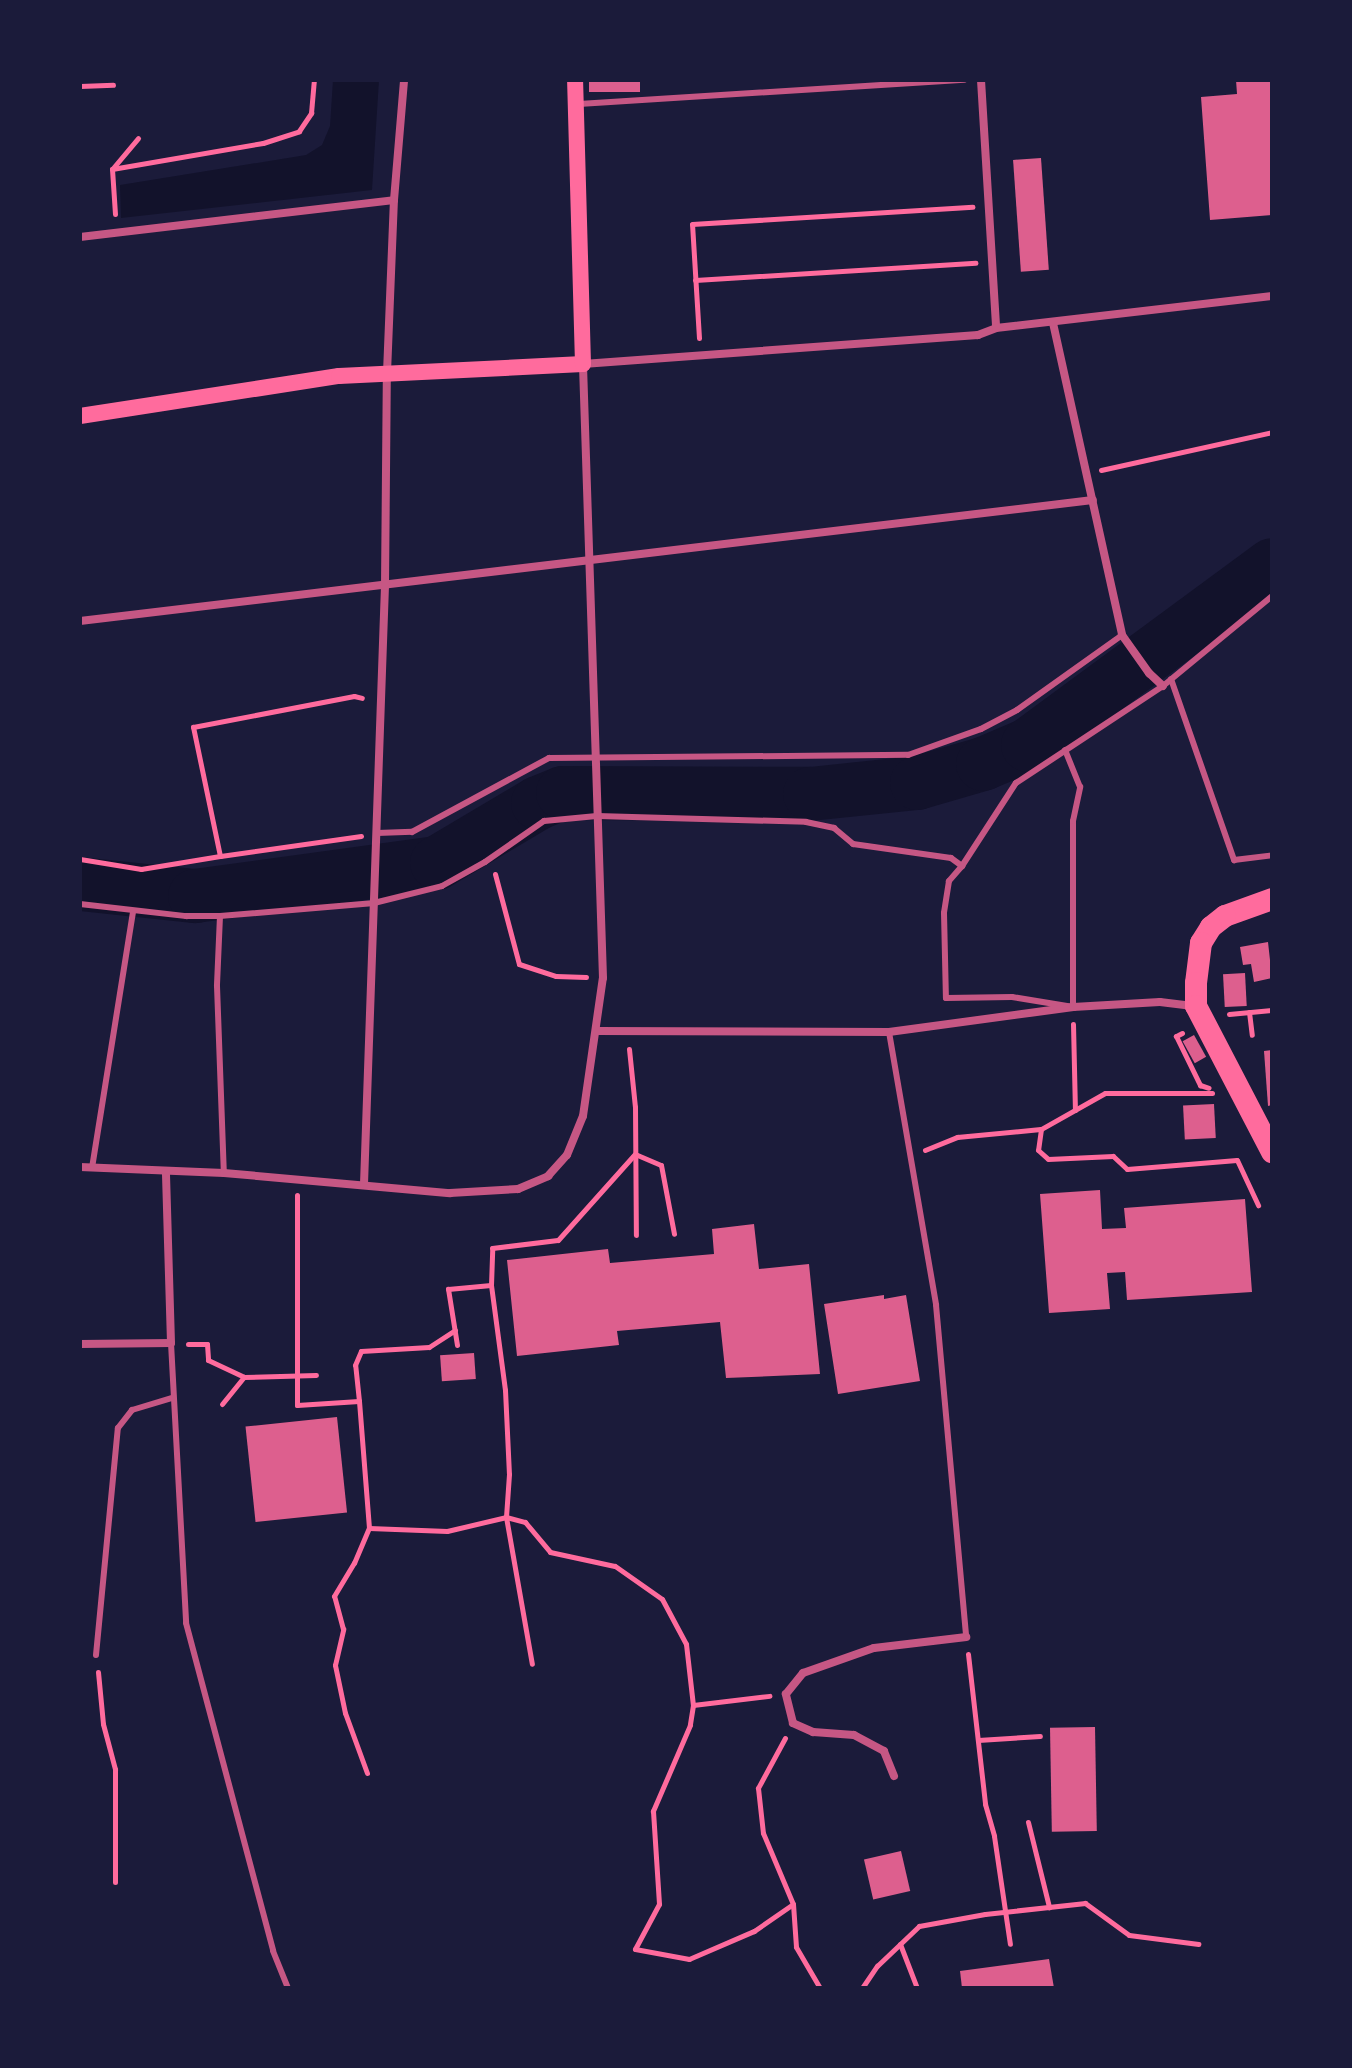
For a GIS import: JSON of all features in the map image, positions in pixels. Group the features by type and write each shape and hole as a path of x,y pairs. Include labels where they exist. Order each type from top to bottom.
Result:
{"highway":[{"path":"1272,899 1225,916 1211,927 1201,943 1196,963 1200,1012 1272,1152"}],"main road":[{"path":"80,416 225,391 387,373 583,364 575,80"}],"street":[{"path":"364,1184 382,703 387,373 394,200 404,80"},
{"path":"981,80 996,328"},
{"path":"80,237 394,200"},
{"path":"80,1167 224,1173 450,1193 518,1189 548,1176 567,1155 583,1116 603,978 583,364 978,335 996,328 1272,296"},
{"path":"1053,323 1122,635 1149,673 1163,686"},
{"path":"80,621 1093,500"},
{"path":"596,1031 889,1032 1073,1007 1160,1002 1200,1012"},
{"path":"80,1344 171,1343 166,1172"},
{"path":"894,1776 884,1751 854,1735 813,1732 793,1723 786,1694 803,1673 874,1648 966,1637"}],"lane":[{"path":"575,104 964,80"},
{"path":"1065,750 1080,787 1073,821 1073,1007 1012,997 946,998 944,913 949,881 1016,783 1065,750 1163,686 1272,596"},
{"path":"377,833 412,832 549,758 594,762 908,755 981,729 1017,710 1122,635"},
{"path":"1171,679 1234,860 1272,855"},
{"path":"80,904 133,911 220,916 375,899 442,886 492,857 544,821 596,812 806,822 834,828 853,844 951,858 962,866"},
{"path":"92,1168 133,911"},
{"path":"220,916 217,986 224,1173"},
{"path":"889,1032 936,1305 966,1637"},
{"path":"171,1343 186,1623 273,1951 288,1988"},
{"path":"96,1655 118,1428 132,1410 172,1398"}],"path":[{"path":"112,169 263,143 299,131 311,113 314,80"},
{"path":"80,86 113,85"},
{"path":"117,233 112,169 138,138"},
{"path":"700,355 692,224 989,206"},
{"path":"695,280 992,262"},
{"path":"1087,473 1272,432"},
{"path":"220,856 193,727 354,696 382,703"},
{"path":"80,859 141,869 377,833"},
{"path":"492,857 511,945 519,964 556,976 603,978"},
{"path":"1073,1007 1075,1110"},
{"path":"1200,1012 1272,1010"},
{"path":"1249,1012 1252,1035"},
{"path":"628,1031 636,1235"},
{"path":"909,1155 957,1137 1041,1129 1105,1093 1241,1092"},
{"path":"1041,1129 1038,1150 1048,1159 1113,1156 1127,1169 1237,1160 1258,1205"},
{"path":"635,1154 661,1165 674,1234"},
{"path":"532,1664 506,1517 509,1474 505,1390 491,1285 492,1248 558,1240 635,1154"},
{"path":"298,1179 297,1405 359,1401"},
{"path":"457,1345 448,1289 491,1285"},
{"path":"367,1773 345,1713 335,1665 343,1629 334,1596 354,1563 369,1528 355,1365 361,1351 429,1347 455,1330"},
{"path":"171,1343 207,1344 208,1360 244,1377 316,1375"},
{"path":"222,1404 244,1377"},
{"path":"369,1528 447,1531 506,1517 525,1522 550,1552 615,1566 662,1599 686,1644 693,1705 690,1725 653,1811 659,1904 635,1949 689,1959 754,1931 793,1904"},
{"path":"966,1637 985,1804 1008,1911 1010,1944"},
{"path":"96,1655 103,1724 115,1769 115,1882"},
{"path":"693,1705 786,1694"},
{"path":"793,1723 758,1788 763,1833 793,1904 796,1947 820,1988"},
{"path":"978,1740 1040,1736"},
{"path":"1028,1822 1049,1907"},
{"path":"862,1988 877,1966 919,1926 1008,1911 1085,1903 1129,1935 1198,1944"},
{"path":"900,1944 917,1988"}],"shaded area":[{"path":"333,80 379,80 372,190 121,218 120,185 306,155 322,145 330,126"}],"building":[{"path":"589,80 640,80 640,92 589,92"},
{"path":"1236,80 1272,80 1272,215 1210,220 1201,97 1237,94"},
{"path":"1041,158 1049,270 1021,272 1013,160"},
{"path":"1268,942 1272,978 1254,982 1251,964 1243,965 1240,947"},
{"path":"1245,973 1247,1006 1225,1007 1223,974"},
{"path":"1194,1035 1206,1057 1195,1063 1183,1041"},
{"path":"1272,1050 1272,1105 1268,1106 1264,1051"},
{"path":"1214,1104 1216,1138 1185,1140 1183,1106"},
{"path":"1100,1190 1102,1229 1126,1228 1124,1208 1245,1199 1252,1292 1127,1300 1125,1272 1107,1273 1110,1309 1049,1313 1040,1194"},
{"path":"754,1224 759,1269 809,1264 820,1374 726,1378 720,1322 617,1331 619,1345 517,1356 507,1260 608,1249 610,1263 714,1254 712,1229"},
{"path":"884,1295 884,1299 906,1295 920,1381 838,1394 824,1304"},
{"path":"474,1353 476,1379 442,1381 440,1355"},
{"path":"337,1417 347,1512 256,1522 246,1427"},
{"path":"1095,1727 1097,1831 1052,1832 1050,1728"},
{"path":"901,1851 910,1891 873,1899 864,1860"},
{"path":"1049,1959 1054,1988 962,1988 960,1971"}],"waterway":[{"path":"80,884 195,896 437,863 538,803 563,793 810,794 917,783 983,764 1028,745 1272,565"}]}
